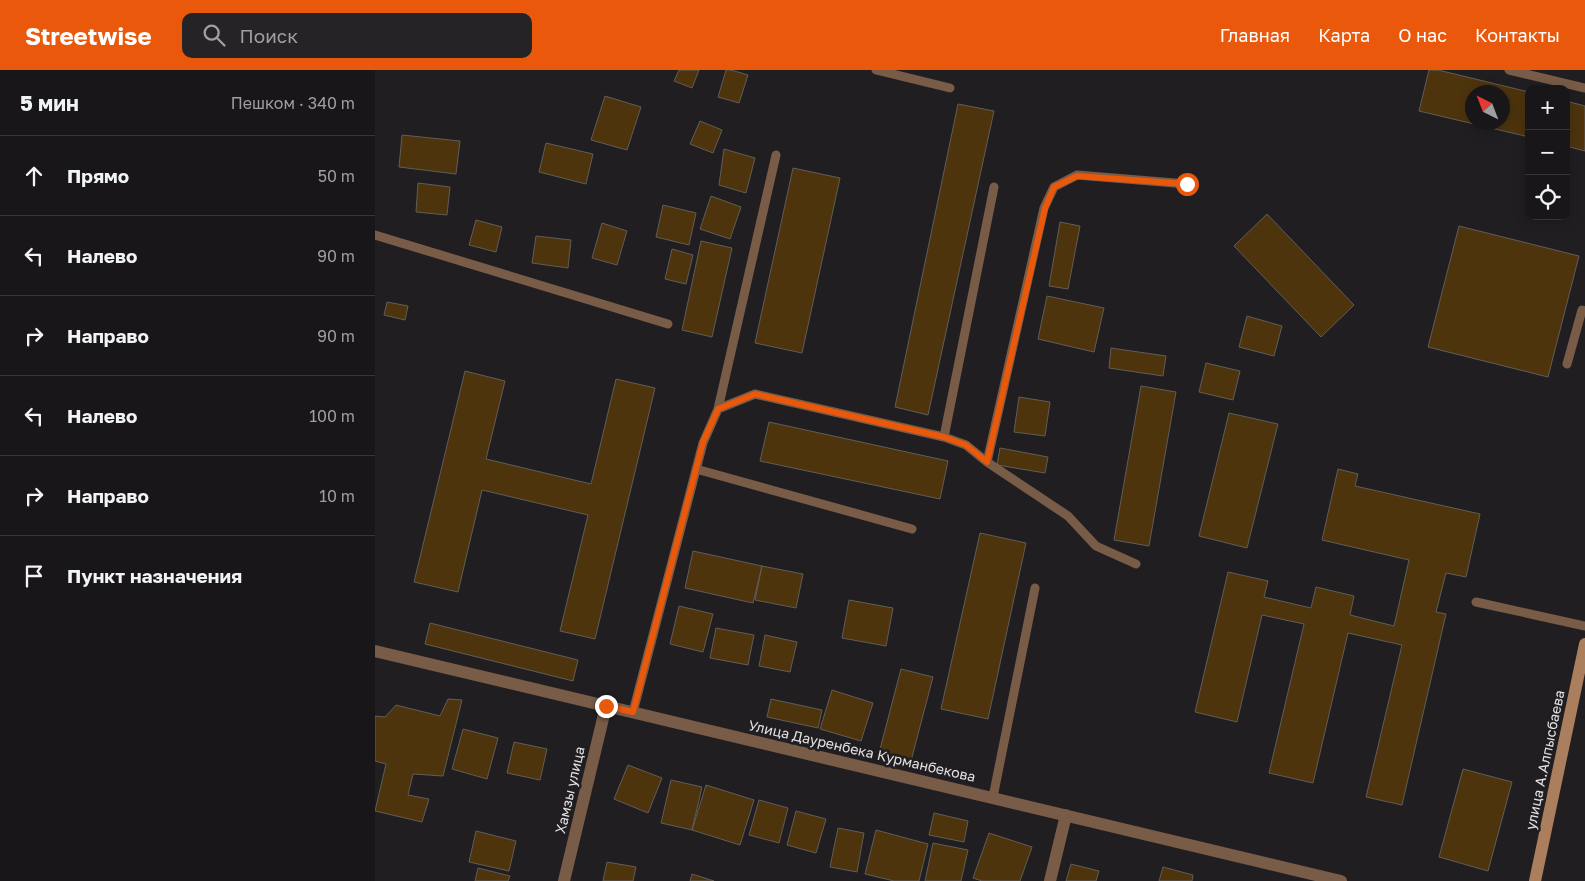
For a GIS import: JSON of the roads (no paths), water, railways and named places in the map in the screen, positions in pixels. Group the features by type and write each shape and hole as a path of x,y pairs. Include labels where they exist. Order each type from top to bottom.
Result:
{"street":[{"name":"улица А.Алпысбаева","path":"1535,881 1585,644"},
{"name":"Улица Дауренбека Курманбекова","path":"375,651 1341,881"},
{"name":"Хамзы улица","path":"564,881 606,706"},
{"path":"1050,881 1066,815"}],"lane":[{"path":"876,70 950,88"},
{"path":"1509,70 1585,88"},
{"path":"633,712 703,442 718,409 776,155"},
{"path":"987,462 1045,208 1054,187 1077,176 1187,184"},
{"path":"944,437 995,187"},
{"path":"375,235 668,324"},
{"path":"1567,364 1581,310 1585,311"},
{"path":"718,409 755,394 944,437 966,445 987,462 1068,516 1096,546 1136,564"},
{"path":"696,469 912,529"},
{"path":"993,797 1035,588"},
{"path":"1476,602 1585,626"}]}
